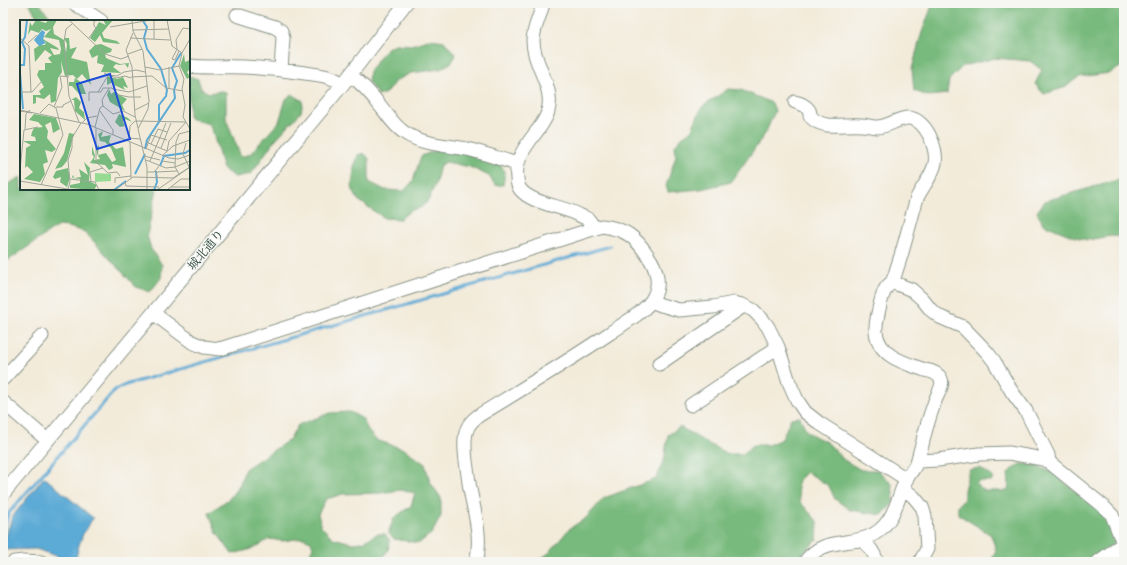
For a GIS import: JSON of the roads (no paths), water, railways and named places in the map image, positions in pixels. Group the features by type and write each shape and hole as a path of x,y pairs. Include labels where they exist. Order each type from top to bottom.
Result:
{"street":[{"path":"74,3 100,20"},
{"name":"城北通り","path":"3,494 347,80 406,3"},
{"path":"543,3 533,40 536,59 550,97 550,105 548,113 523,150 517,164 517,183 520,189 527,196 536,201 561,207 578,214 589,221 593,228"},
{"path":"237,15 275,27 281,31 283,38 281,70"},
{"path":"190,66 203,68 244,67 281,70 328,77 336,80 358,81 372,95 394,124 416,139 468,150 517,164"},
{"path":"795,102 808,109 814,120 828,125 863,125 882,127 906,118 914,120 926,130 936,153 936,164 917,198 898,267 892,282 886,288 880,307 876,331 878,340 887,353 894,359 931,372 937,375 941,379 942,383 935,401 918,460 904,484 896,507 884,526 870,537 818,548 805,562"},
{"path":"154,313 192,342 204,347 220,349 593,228 602,226 614,227 635,239 644,249 657,275 657,287 655,295 651,301 631,319 478,416 472,421 468,428 465,436 465,452 478,535 478,556 476,562"},
{"path":"892,282 912,290 940,316 963,328 987,352 1012,392 1026,411 1048,455 1049,462"},
{"path":"651,301 679,310 713,307 734,303 753,310 762,319 778,347 788,382 796,400 805,412 818,424 861,450 904,484 922,507 925,516 927,548 920,562"},
{"path":"659,364 739,309 742,305"},
{"path":"3,379 42,336"},
{"path":"691,405 778,347"},
{"path":"3,402 47,440"},
{"path":"918,460 938,460 986,454 1009,453 1043,459 1049,462 1102,505 1112,515 1121,545 1120,562"},
{"path":"861,540 868,544 877,562"},
{"path":"1098,562 1121,545"},
{"path":"14,562 41,562"}],"water":[{"path":"44,477 93,518 83,534 75,562 36,549 3,550 12,517"}],"waterway":[{"path":"3,533 8,514 115,390 125,385 610,246"}]}
